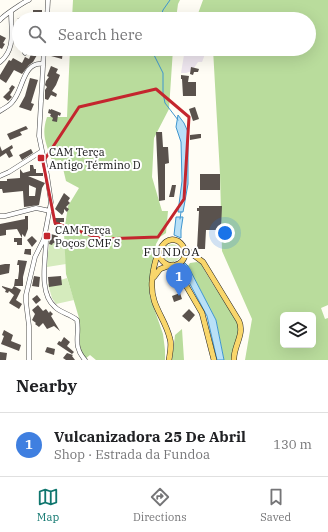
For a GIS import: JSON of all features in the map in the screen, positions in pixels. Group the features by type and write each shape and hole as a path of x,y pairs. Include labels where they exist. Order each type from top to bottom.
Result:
{"main road":[{"path":"169,360 170,339 153,298 152,281 156,259 161,246 164,243 173,240 203,262 241,325 234,360"},
{"path":"180,275 185,253 182,246"},
{"path":"159,252 162,261 172,265 180,275 202,313 214,360"},
{"path":"152,281 158,271 182,261 197,258"}],"street":[{"path":"0,20 4,15 11,12 27,0"},
{"path":"47,12 48,0"},
{"path":"0,62 6,57 11,47 11,12"},
{"path":"28,360 29,326 26,311 26,294 35,257 44,238 50,211 51,195 39,136 44,56"},
{"path":"0,111 13,102 24,79 33,65 38,63 43,64"},
{"path":"0,176 42,151"},
{"path":"0,216 36,208 50,211"},
{"path":"44,238 47,242 45,284 47,294 51,304 76,320 76,345 80,354 85,360"}],"highlighted area":[{"path":"156,89 189,117 184,199 158,237 102,239 55,223 43,162 79,107"}],"shaded area":[{"path":"184,56 204,56 202,62 198,62 192,71 181,73"}],"green space":[{"path":"73,0 180,0 177,12 72,12"},
{"path":"203,0 328,0 328,305 321,308 325,319 328,318 328,360 245,360 252,319 222,251 220,174 213,56 316,56 316,12 199,12"},
{"path":"70,56 173,56 169,109 154,138 152,177 162,211 168,211 166,233 160,237 156,244 149,286 150,297 163,334 165,360 96,360 90,355 85,359 80,350 79,318 66,274 64,233 68,206 79,188 66,181 61,160 52,161 44,134 47,117 67,117"},
{"path":"65,240 66,264 47,267 50,241"},
{"path":"172,244 178,247 181,253 178,259 172,262 166,259 163,253 166,247"},
{"path":"197,262 201,264 240,328 232,354 232,360 224,360 216,320 188,266 190,263"},
{"path":"67,278 74,300 56,304 52,298 48,284"},
{"path":"182,329 184,360 172,360 175,335"}],"water":[{"path":"178,115 188,132 188,184 183,212 178,212 182,181 181,142 176,127"},
{"path":"176,217 183,217 181,238 174,235"},
{"path":"185,263 188,266 216,320 224,360 217,360 207,316 183,271"}],"building":[{"path":"33,10 42,10 42,12 33,12"},
{"path":"0,35 6,38 2,49 0,48"},
{"path":"30,56 36,56 22,74 14,70 6,83 0,79 0,75 9,60 11,61 13,58 22,63 25,57 29,59"},
{"path":"51,56 62,56 62,59"},
{"path":"51,66 58,69 56,73 60,75 52,91 57,94 56,97 51,95 48,100 45,99 45,90 47,87 45,85 49,77 47,76"},
{"path":"191,67 199,69 198,72 194,72 193,75 190,74"},
{"path":"181,75 189,76 188,82 196,82 196,96 183,96"},
{"path":"30,78 38,80 31,103 34,104 31,111 19,107 25,96"},
{"path":"12,85 15,87 10,95 12,97 8,101 3,97 10,90 9,89"},
{"path":"195,107 199,119 193,121 189,109"},
{"path":"49,109 61,113 60,116 58,115 57,122 52,121 53,118 50,116 51,114 48,113"},
{"path":"26,126 28,129 20,132 22,135 10,140 7,134"},
{"path":"156,132 162,132 163,147 168,147 169,163 165,164 165,200 159,201"},
{"path":"201,134 201,138 190,140 190,135"},
{"path":"12,145 13,148 10,150 13,156 9,158 6,153 0,157 0,146 2,151"},
{"path":"31,149 33,153 22,160 19,155"},
{"path":"30,165 33,165 34,169 36,169 36,173 43,173 43,176 28,176 45,183 42,188 39,205 24,207 23,191 3,193 2,189 0,189 0,181 20,178 20,169 23,173 30,171","holes":["29,185 36,188 35,196 29,196"]},
{"path":"200,174 220,174 220,190 200,190"},
{"path":"172,185 176,185 174,197 169,197"},
{"path":"64,193 70,198 68,201 70,203 66,207 69,209 67,212 64,209 62,215 55,209"},
{"path":"199,206 222,206 221,230 206,230 205,249 197,249 199,211 197,211 197,208 199,208"},
{"path":"25,216 28,216 28,229 25,237 22,234 22,238 17,229 6,230 6,235 0,236 0,224 25,219"},
{"path":"54,218 64,218 64,222 54,225"},
{"path":"51,234 58,236 57,238 60,239 58,244 49,244"},
{"path":"32,236 37,241 32,247 27,240"},
{"path":"14,238 22,238 22,245 17,245 17,242 14,242"},
{"path":"25,249 31,249 31,255 24,254"},
{"path":"18,260 27,261 23,277 23,286 14,286 15,279 18,279"},
{"path":"10,264 9,273 0,275 0,265"},
{"path":"34,276 40,277 39,287 32,286"},
{"path":"61,276 62,285 49,287 48,277"},
{"path":"2,286 12,289 14,286 21,290 16,300 22,304 19,309 9,303 14,295 9,291 8,293 5,292 6,290"},
{"path":"180,293 182,299 174,302 172,296"},
{"path":"37,295 41,300 36,304 32,299"},
{"path":"38,305 43,311 46,309 49,313 50,311 53,314 51,316 60,331 54,326 47,329 43,323 39,327 35,324 36,323 32,320 35,314 32,310"},
{"path":"189,309 195,315 189,322 182,316"},
{"path":"4,330 13,335 11,341 21,345 19,351 1,344 4,336 2,335"},
{"path":"64,337 70,342 67,346 74,352 72,354 57,344 59,341 61,342"},
{"path":"47,347 55,349 54,355 45,352"},
{"path":"0,352 7,353 6,360 0,360"},
{"path":"67,353 73,355 72,356 75,360 66,360 63,358"}],"waterway":[{"path":"162,12 170,0"},
{"path":"154,56 163,73 163,93 165,103 178,120"},
{"path":"180,219 181,212"}],"place":[{"name":"CAM Terça Antigo Término D","path":"41,158"},
{"name":"CAM Terça Poços CMF S","path":"47,236"},
{"name":"Vulcanizadora 25 De Abril","path":"179,296"}],"district":[{"name":"FUNDOA","path":"172,251"}]}
